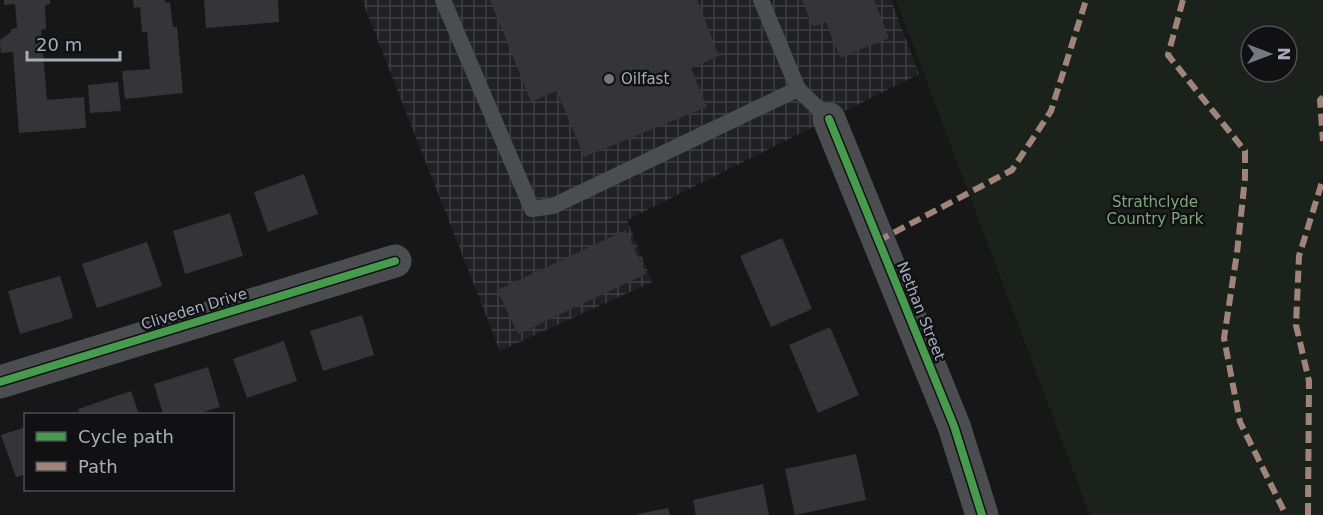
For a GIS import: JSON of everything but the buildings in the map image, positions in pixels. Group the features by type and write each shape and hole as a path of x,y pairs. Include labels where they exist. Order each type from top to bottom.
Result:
{"street":[{"name":"Nethan Street","path":"829,120 954,426 982,515"},
{"name":"Cliveden Drive","path":"0,382 395,261"}],"lane":[{"path":"443,0 532,209 553,206 798,89"},
{"path":"761,0 798,89 829,120"}],"shaded area":[{"path":"362,0 891,0 919,74 627,220 652,282 500,351"}],"green space":[{"name":"Strathclyde Country Park","path":"896,0 1323,0 1323,515 1090,515"}],"marked path":[{"path":"878,241 1012,170 1051,111 1086,0"},
{"path":"1183,0 1168,55 1245,151 1245,178 1237,253 1224,338 1240,422 1286,515"},
{"path":"1323,97 1320,100 1323,141"},
{"path":"1308,515 1309,381 1296,325 1299,256 1323,179"}],"cycle path":[{"path":"829,119 954,426 982,515"},
{"path":"0,382 395,261"}],"place":[{"name":"Oilfast","path":"609,79"}]}
